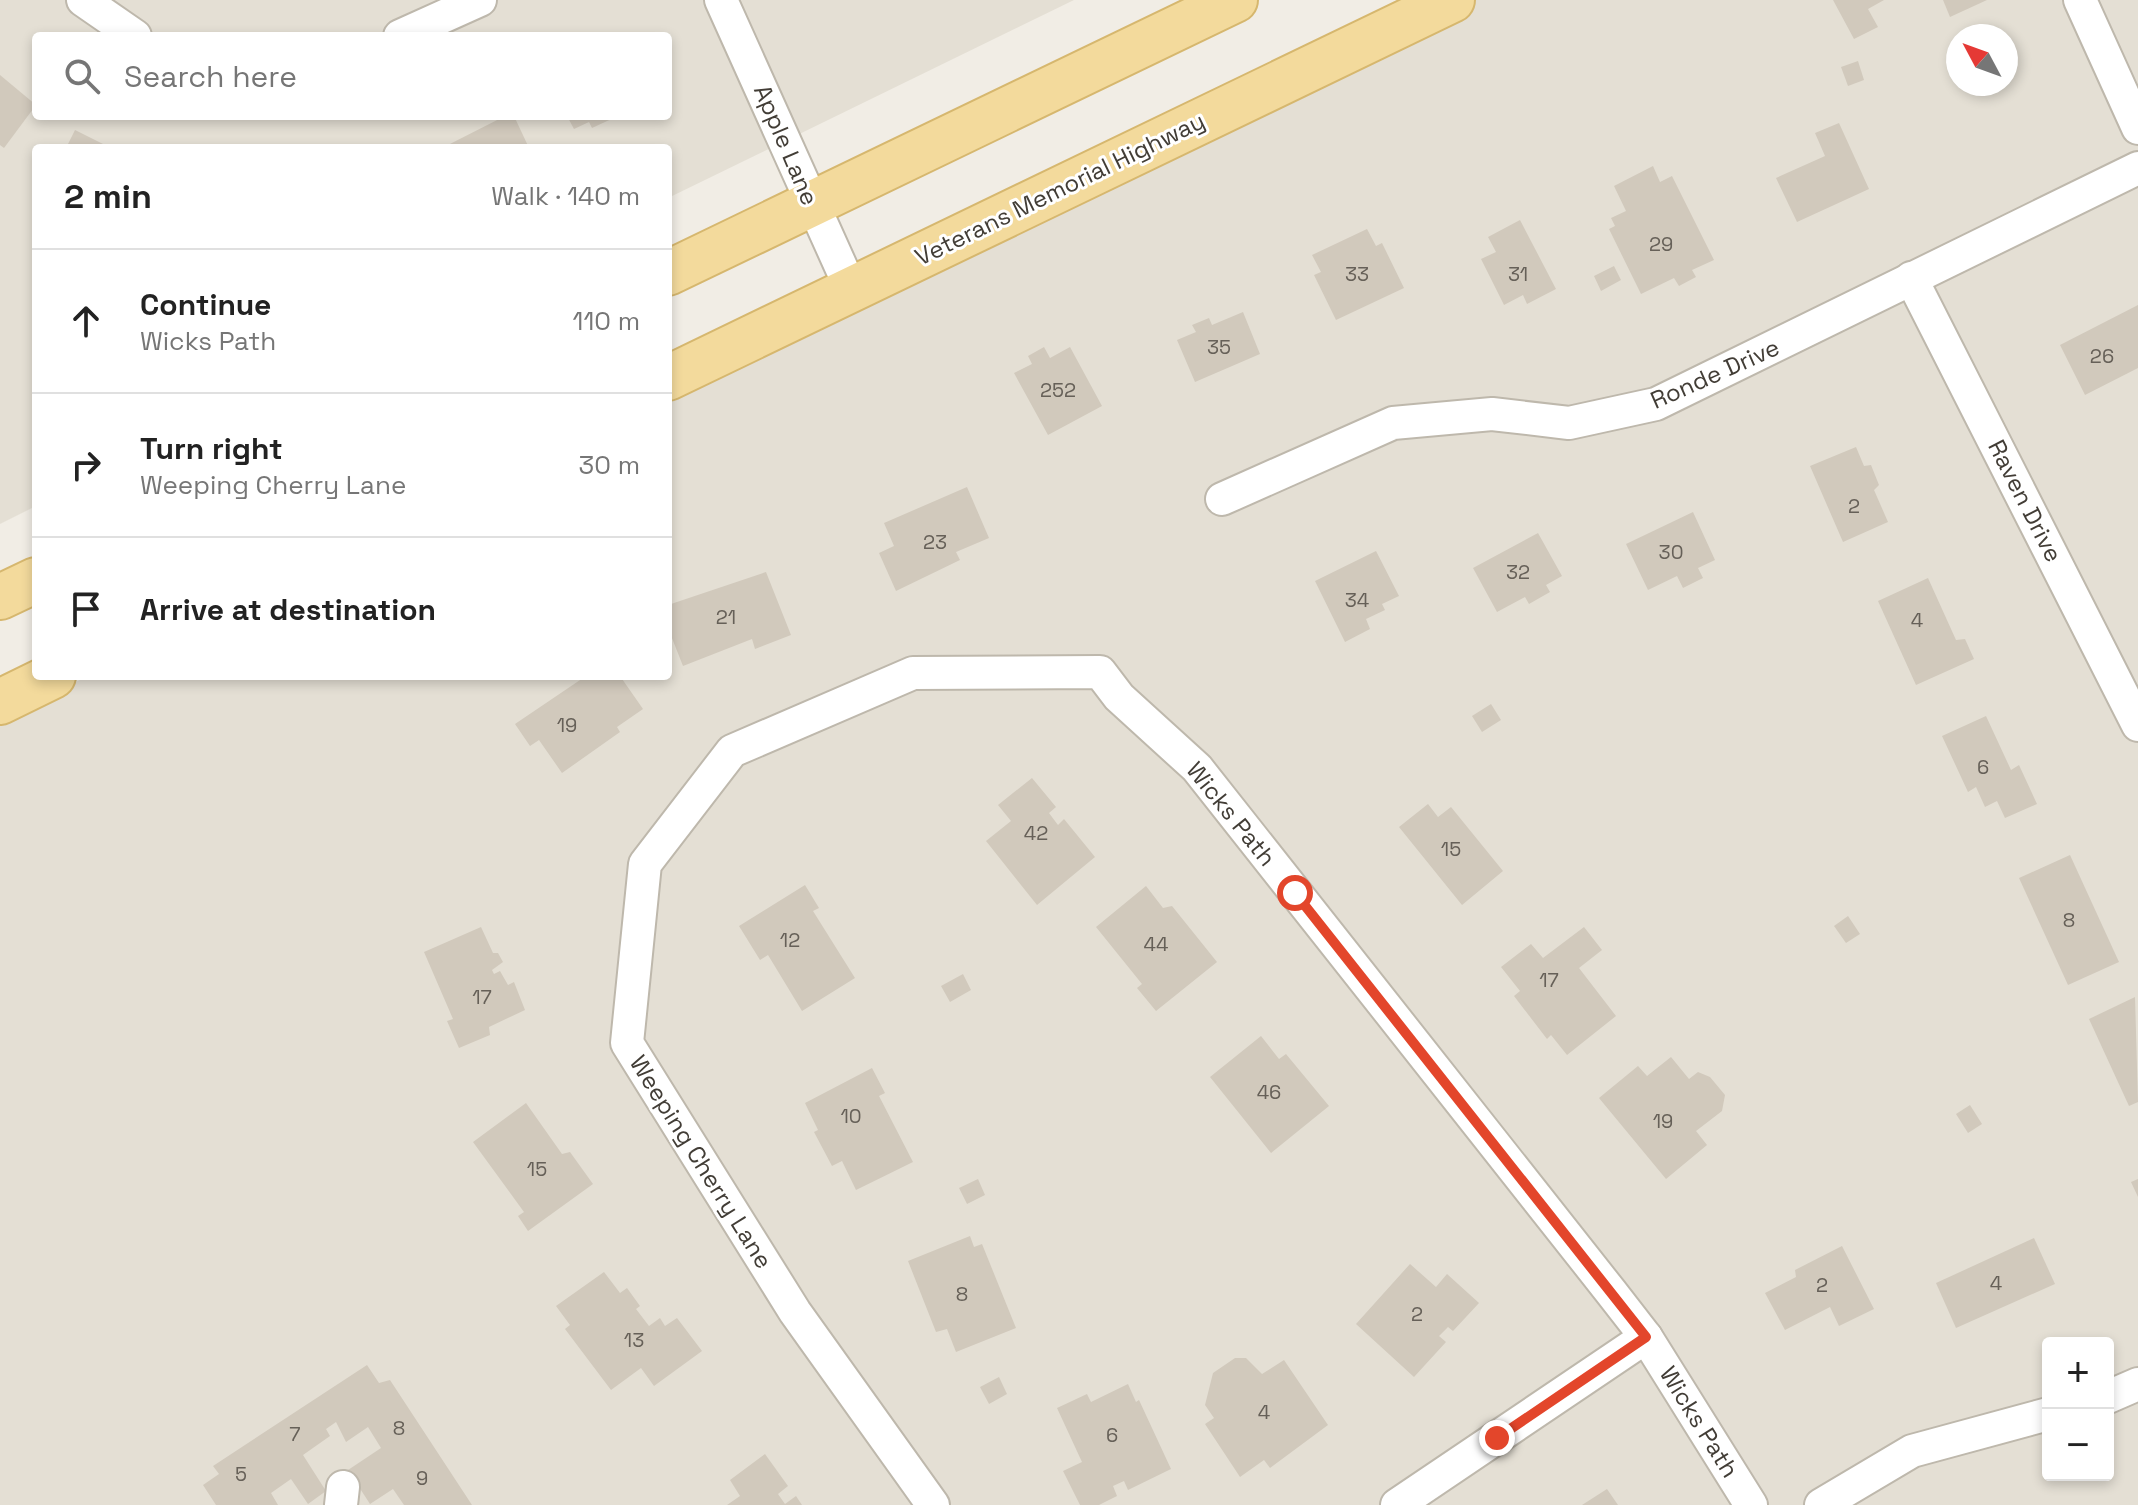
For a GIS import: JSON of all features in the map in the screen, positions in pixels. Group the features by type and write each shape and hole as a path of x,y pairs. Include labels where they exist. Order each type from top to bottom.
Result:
{"main road":[{"path":"672,271 1235,0"},
{"name":"Veterans Memorial Highway","path":"672,376 1452,0"},
{"path":"0,597 32,582"},
{"path":"0,702 45,680"}],"street":[{"path":"83,0 129,32"},
{"path":"409,32 480,0"},
{"name":"Apple Lane","path":"721,0 851,289"},
{"path":"2080,0 2138,128"},
{"name":"Ronde Drive","path":"1222,499 1393,423 1492,414 1569,423 1656,404 2138,168"},
{"name":"Raven Drive","path":"1911,278 2138,725"},
{"name":"Wicks Path","path":"1100,672 1119,697 1197,768 1646,1337 1751,1505"},
{"name":"Weeping Cherry Lane","path":"933,1505 795,1312 627,1043 645,864 732,751 913,673 1100,672"},
{"path":"1397,1505 1646,1337"},
{"path":"2114,1394 2138,1384"},
{"path":"1821,1505 1912,1451 2042,1416"}],"shaded area":[{"path":"0,0 1074,0 672,196 672,144 32,144 32,508 0,524"},
{"path":"1455,0 2138,0 2138,1505 0,1505 0,719 80,680 672,680 672,387"}],"building":[{"path":"1833,0 1884,0 1868,9 1878,27 1854,39"},
{"path":"1943,0 1987,0 1950,17"},
{"path":"1858,61 1864,80 1848,86 1841,67"},
{"path":"0,75 32,102 32,110 4,148 0,145"},
{"path":"497,120 516,120 527,144 450,144"},
{"path":"569,120 609,120 592,128 589,122 574,129"},
{"path":"1839,123 1869,189 1797,222 1776,178 1825,156 1815,133"},
{"path":"75,130 103,144 68,144"},
{"path":"1653,166 1660,182 1672,176 1714,260 1692,270 1696,277 1679,286 1674,278 1641,294 1609,229 1615,226 1611,218 1626,211 1614,186"},
{"path":"1520,220 1556,289 1527,304 1523,295 1504,305 1481,259 1496,252 1488,237"},
{"path":"1367,229 1376,246 1382,243 1404,288 1336,320 1314,275 1321,272 1312,255"},
{"path":"1614,266 1621,280 1601,291 1594,276"},
{"path":"2138,305 2138,368 2085,395 2060,345"},
{"path":"1243,312 1260,354 1195,382 1177,340 1196,332 1192,325 1209,318 1212,325"},
{"path":"1044,347 1050,358 1070,347 1102,406 1048,435 1014,373 1032,364 1028,356"},
{"path":"1856,447 1864,466 1871,465 1879,485 1874,490 1888,522 1843,542 1810,466"},
{"path":"967,487 989,538 956,552 960,560 896,591 879,553 894,546 884,523"},
{"path":"1693,512 1715,560 1698,568 1703,578 1683,588 1677,576 1648,590 1626,544"},
{"path":"1538,533 1562,576 1546,585 1550,592 1529,604 1525,597 1497,612 1473,568"},
{"path":"1376,551 1399,596 1382,604 1385,610 1366,619 1370,629 1345,642 1315,581"},
{"path":"766,572 791,635 755,649 752,639 683,666 672,638 672,604"},
{"path":"1928,578 1956,640 1965,639 1974,659 1916,685 1878,601"},
{"path":"580,680 623,680 643,709 617,727 620,732 562,773 539,740 530,746 515,724"},
{"path":"1491,704 1501,720 1482,732 1472,716"},
{"path":"1986,716 2011,770 2019,765 2037,804 2005,818 1997,801 1985,807 1976,787 1968,792 1942,736"},
{"path":"1032,778 1056,807 1049,813 1058,825 1064,819 1095,857 1037,905 986,841 1011,821 998,805"},
{"path":"1428,804 1438,817 1451,807 1503,871 1462,905 1399,827"},
{"path":"2070,855 2119,962 2068,985 2019,878"},
{"path":"805,885 819,908 813,911 855,978 802,1011 768,955 760,960 739,926"},
{"path":"1146,886 1163,908 1172,906 1217,962 1156,1011 1137,988 1142,984 1096,927"},
{"path":"1848,916 1860,934 1846,943 1834,926"},
{"path":"481,927 493,953 498,953 503,962 492,970 494,974 500,971 508,985 514,982 525,1010 489,1027 490,1035 459,1048 447,1021 453,1019 424,952"},
{"path":"1584,927 1602,950 1579,968 1616,1016 1567,1055 1551,1035 1547,1039 1514,996 1520,991 1501,967 1531,944 1543,958"},
{"path":"963,974 971,990 950,1002 941,986"},
{"path":"2135,997 2138,1102 2129,1106 2089,1019"},
{"path":"1261,1036 1279,1059 1286,1054 1329,1106 1271,1153 1210,1077"},
{"path":"1671,1057 1689,1079 1698,1072 1710,1077 1725,1095 1722,1111 1696,1131 1707,1145 1666,1179 1599,1098 1638,1066 1647,1076"},
{"path":"872,1068 885,1093 879,1096 913,1162 856,1190 842,1161 832,1166 814,1132 818,1130 805,1103"},
{"path":"526,1103 562,1154 570,1152 593,1184 528,1231 518,1216 524,1212 473,1142"},
{"path":"1970,1105 1982,1124 1968,1133 1956,1114"},
{"path":"978,1179 985,1195 967,1204 959,1188"},
{"path":"2138,1179 2138,1197 2131,1182"},
{"path":"970,1236 974,1247 982,1244 1016,1328 956,1352 947,1329 936,1332 908,1261"},
{"path":"2034,1238 2055,1284 1956,1328 1936,1283"},
{"path":"1842,1246 1874,1309 1839,1326 1830,1307 1785,1330 1765,1293 1796,1277 1795,1270"},
{"path":"1410,1264 1436,1287 1447,1274 1479,1303 1453,1331 1448,1327 1439,1336 1446,1342 1414,1377 1356,1324"},
{"path":"604,1272 620,1293 627,1288 640,1306 636,1309 649,1326 660,1318 665,1326 677,1318 702,1351 654,1386 641,1368 611,1390 565,1329 570,1325 556,1306"},
{"path":"1235,1358 1246,1358 1262,1374 1284,1360 1328,1425 1270,1468 1264,1460 1240,1477 1205,1424 1214,1418 1205,1405 1213,1373"},
{"path":"367,1365 379,1383 390,1380 472,1505 404,1505 393,1489 370,1504 348,1470 381,1448 368,1427 346,1442 336,1422 326,1429 330,1436 303,1455 326,1491 308,1504 291,1479 271,1493 278,1505 216,1505 203,1485 219,1474 213,1466"},
{"path":"999,1377 1007,1394 989,1404 980,1387"},
{"path":"1128,1384 1136,1402 1139,1400 1171,1469 1128,1490 1124,1481 1113,1486 1117,1496 1099,1505 1080,1505 1063,1471 1082,1462 1057,1408 1087,1394 1091,1402"},
{"path":"765,1454 788,1486 778,1494 785,1504 796,1496 802,1505 727,1505 740,1496 730,1480"},
{"path":"1607,1489 1618,1505 1582,1505"}],"route":[{"path":"1295,893 1646,1337 1497,1438"}]}
